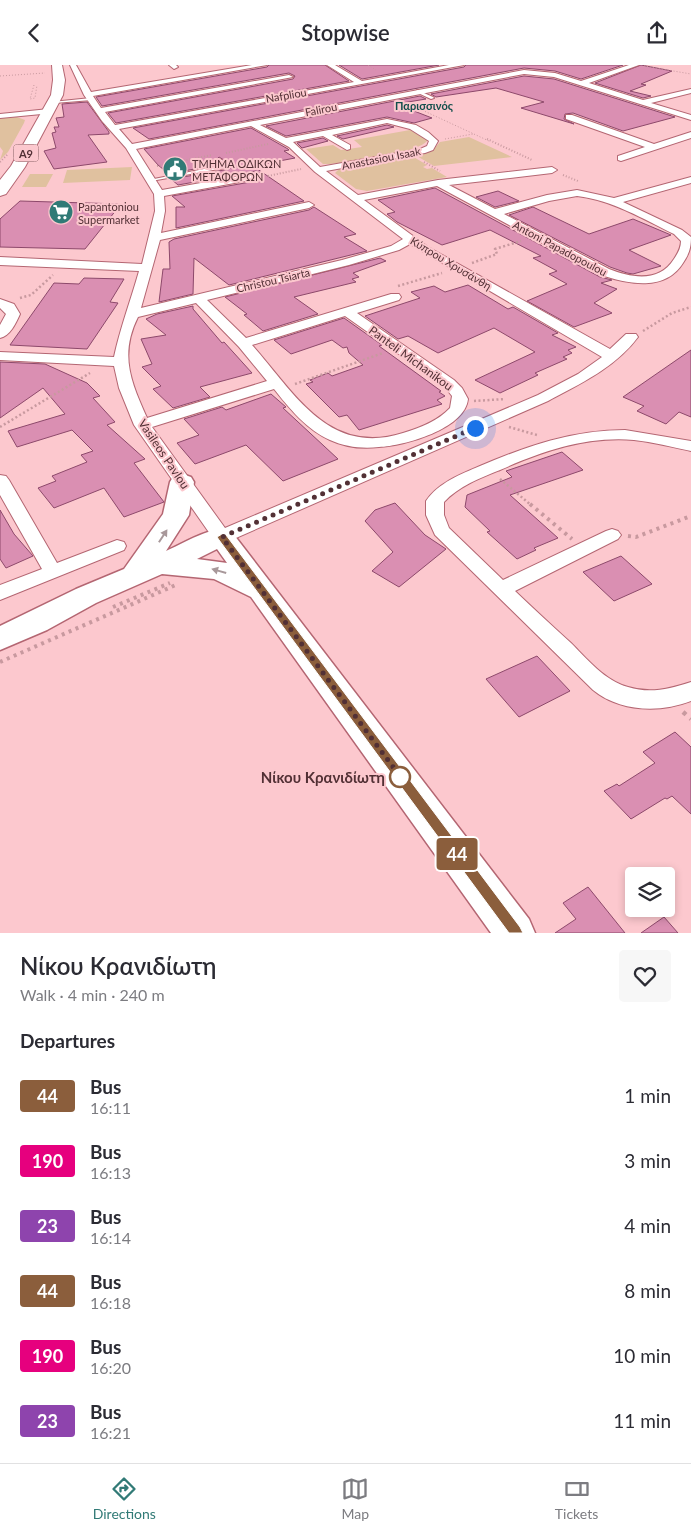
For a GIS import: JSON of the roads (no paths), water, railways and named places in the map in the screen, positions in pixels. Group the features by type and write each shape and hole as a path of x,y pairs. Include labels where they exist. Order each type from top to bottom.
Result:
{"main road":[{"name":"A9","path":"0,191 18,167 46,109 48,71"},
{"name":"A9","path":"0,175 19,145 57,95 60,81 48,71"},
{"path":"134,575 176,515 182,482"},
{"path":"0,639 86,596 222,537 515,933"},
{"path":"159,565 180,565 219,570 263,591"},
{"path":"0,623 33,609 86,596"}],"street":[{"path":"73,65 89,97 130,147 159,194 256,176"},
{"path":"89,97 264,65"},
{"path":"330,65 360,82"},
{"path":"414,65 428,71"},
{"name":"Nafpliou","path":"113,128 278,97 307,88 360,82 461,65"},
{"path":"615,65 632,66"},
{"path":"582,83 632,66"},
{"path":"99,111 293,79 276,69"},
{"name":"Falirou","path":"130,147 512,73 544,73 582,83 691,118"},
{"path":"642,102 691,91"},
{"path":"278,97 311,111"},
{"path":"0,116 46,109"},
{"path":"569,117 654,147"},
{"name":"Anastasiou Isaak","path":"286,141 375,122 391,121 406,125 430,136 434,141 430,148 410,154 316,168"},
{"name":"Κύπρου Χρυσάνθη","path":"251,123 286,141 316,168 410,239 611,357"},
{"path":"323,133 347,147"},
{"path":"621,158 691,135"},
{"path":"357,198 456,180 552,170"},
{"path":"494,213 569,194 591,195 612,202 691,180"},
{"name":"Antoni Papadopoulou","path":"438,183 605,272 631,279 660,278 672,271 686,245 686,238 678,232 612,202"},
{"name":"Vasileos Pavlou","path":"159,194 160,211 155,239 133,314 115,361 142,425 222,537"},
{"path":"155,239 309,205"},
{"name":"Christou Tsiarta","path":"133,314 345,263 395,247 410,239"},
{"path":"114,267 136,262 151,253"},
{"path":"0,261 114,267 145,272"},
{"path":"0,268 145,272"},
{"path":"243,343 395,297"},
{"path":"142,425 280,386 243,343 198,298"},
{"path":"0,334 10,322 13,314 9,307 2,303"},
{"name":"Panteli Michanikou","path":"280,386 311,421 333,436 347,441 366,443 388,441 411,435 450,418 456,412 460,402 455,389 347,312"},
{"path":"222,537 491,421 583,377 611,357 631,337"},
{"path":"0,356 115,361"},
{"path":"691,445 648,437 616,435 591,436 559,442 513,457 447,488 435,501 435,515 442,531 590,675 611,691 648,700 680,697 691,691"},
{"path":"2,486 53,572"},
{"path":"501,589 612,535"},
{"path":"0,593 117,546"}],"lane":[{"path":"418,91 432,99"},
{"path":"46,109 89,97"},
{"path":"151,180 228,165 220,160"}],"place":[{"name":"ΤΜΗΜΑ ΟΔΙΚΩΝ ΜΕΤΑΦΟΡΩΝ","path":"175,169"},
{"name":"Papantoniou Supermarket","path":"61,212"},
{"name":"Νίκου Κρανιδίωτη","path":"400,777"}],"district":[{"name":"Παρισσινός","path":"424,105"}]}
